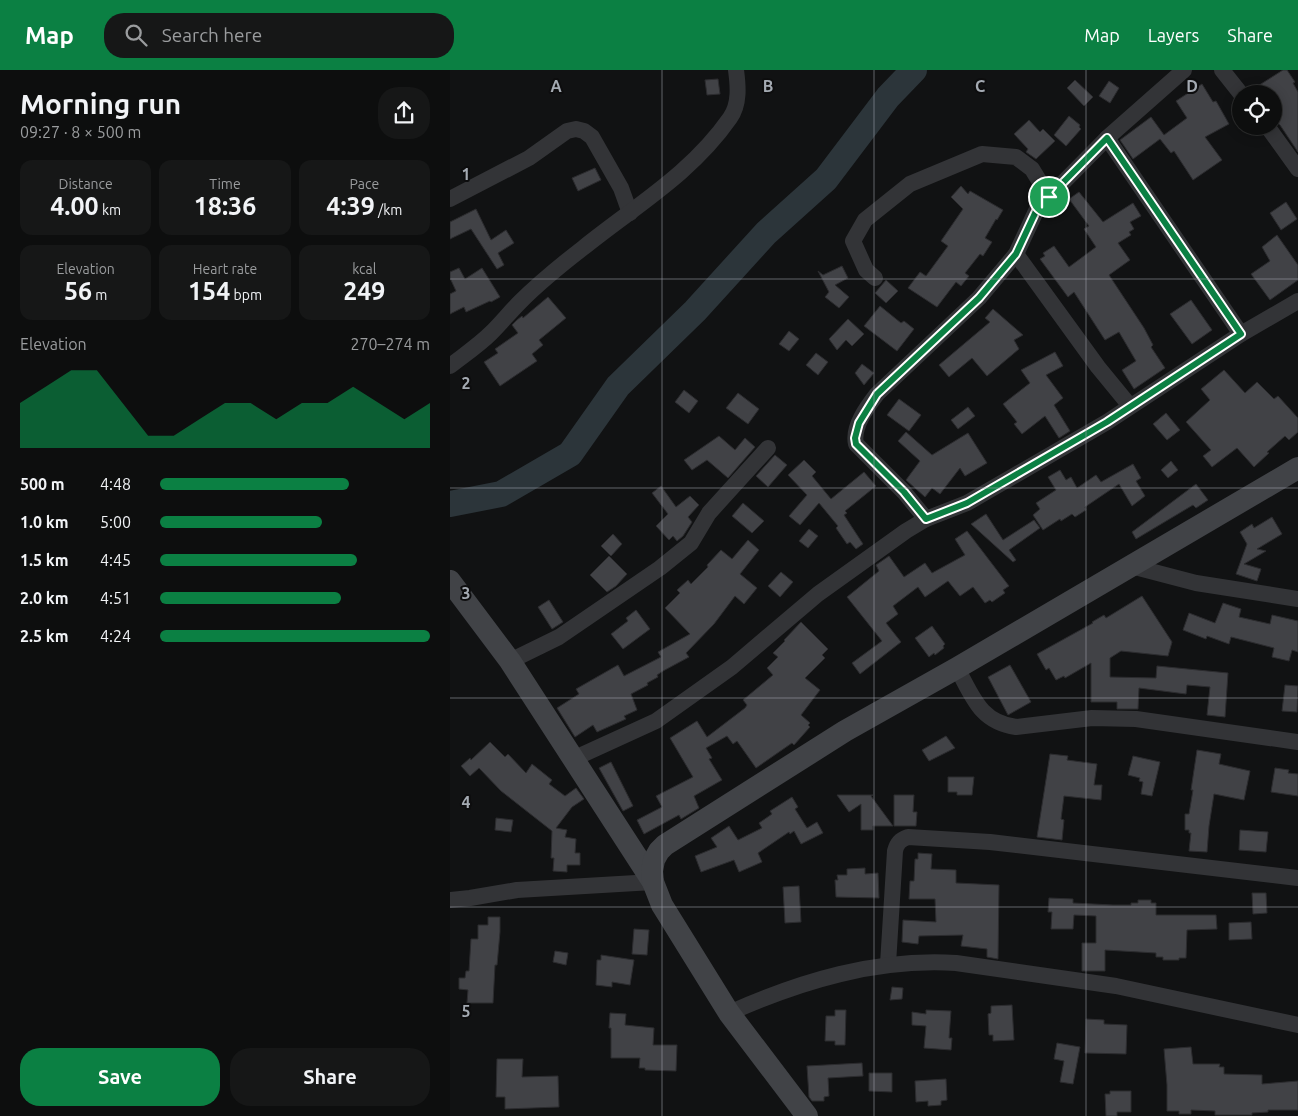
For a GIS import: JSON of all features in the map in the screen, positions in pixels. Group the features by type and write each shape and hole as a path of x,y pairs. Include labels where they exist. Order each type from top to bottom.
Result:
{"street":[{"path":"450,366 491,333 520,301 534,289 583,248 671,182 685,168 731,116 736,104 738,91 736,70"},
{"path":"926,519 904,492 856,444 856,432 871,401 979,298 1016,254 1037,209 1107,138 1184,70"},
{"path":"1222,70 1234,85"},
{"path":"450,199 529,158 567,131 576,129 592,136 621,188 630,213"},
{"path":"1273,135 1298,169"},
{"path":"1107,138 1241,334"},
{"path":"874,278 866,270 853,241 865,220 910,184 982,154 1016,158 1032,169 1049,197"},
{"path":"1016,254 1098,367 1130,406"},
{"path":"574,758 656,721 732,667 818,594 906,531 926,519 967,503 988,492 1107,422 1241,334 1298,301"},
{"path":"510,661 559,637 660,568 691,543 709,513 768,448"},
{"path":"653,882 654,860 659,851 666,845 845,732 1298,468"},
{"path":"1131,566 1196,583 1298,599"},
{"path":"450,581 510,661 574,758 653,882 662,905 730,1013 807,1116"},
{"path":"957,668 985,714 1003,725 1016,727 1092,718 1136,719 1298,742"},
{"path":"888,964 895,851 897,844 902,839 908,837 990,842 1298,878"},
{"path":"450,902 516,890 653,882"},
{"path":"730,1013 810,981 888,964 930,962 1116,986 1298,1025"}],"building":[{"path":"1283,70 1287,70 1295,82 1293,83 1298,92 1298,152 1282,128 1282,85 1259,85"},
{"path":"718,79 720,94 707,95 705,80"},
{"path":"1075,80 1093,97 1084,106 1067,88"},
{"path":"1109,81 1119,88 1110,103 1099,96"},
{"path":"1202,84 1213,102 1216,101 1229,124 1205,137 1222,160 1193,180 1174,151 1171,153 1160,139 1133,159 1120,140 1151,117 1164,135 1187,118 1176,101"},
{"path":"1069,116 1080,125 1081,129 1066,146 1054,135"},
{"path":"1029,120 1040,132 1043,129 1055,141 1036,159 1026,152 1028,149 1014,134"},
{"path":"595,168 601,180 578,191 572,178"},
{"path":"961,186 968,194 970,191 1003,210 985,238 992,242 983,256 980,254 965,273 969,276 961,286 956,282 937,307 908,288 920,272 926,276 948,246 941,241 963,209 951,197"},
{"path":"1079,192 1103,222 1133,203 1141,216 1130,222 1134,229 1129,232 1131,235 1118,243 1130,260 1109,275 1144,328 1153,345 1151,347 1165,368 1134,389 1122,370 1136,361 1119,332 1105,340 1074,292 1068,297 1040,259 1045,256 1043,253 1054,246 1069,267 1096,247 1084,229 1089,226 1069,199"},
{"path":"1286,202 1297,219 1281,230 1270,213"},
{"path":"476,209 491,240 506,230 514,243 498,253 504,265 497,269 471,229 450,239 450,222"},
{"path":"1277,235 1298,265 1298,280 1270,300 1251,274 1270,261 1262,247"},
{"path":"842,266 848,278 835,285 849,297 839,308 825,297 829,292 818,271 823,275"},
{"path":"459,268 465,279 482,268 500,297 466,312 464,307 450,314 450,294 456,291 450,278 450,272"},
{"path":"886,280 898,291 886,303 875,293"},
{"path":"548,297 566,318 539,340 543,345 532,354 537,361 500,386 484,362 498,353 495,349 518,333 512,325"},
{"path":"1191,300 1212,330 1192,344 1170,314"},
{"path":"880,306 901,323 904,321 914,329 897,351 864,326"},
{"path":"993,309 1023,335 1014,340 1019,349 987,376 972,358 949,377 939,365 990,322 985,318"},
{"path":"848,319 864,334 852,346 846,340 837,350 829,339"},
{"path":"789,331 799,339 789,351 779,344"},
{"path":"1055,352 1063,366 1046,375 1063,398 1054,405 1070,431 1059,438 1045,416 1022,434 1014,424 1017,422 1003,404 1030,383 1021,370"},
{"path":"816,353 828,362 818,375 806,365"},
{"path":"862,364 874,373 864,385 855,373"},
{"path":"1224,370 1245,393 1257,382 1274,399 1278,396 1298,418 1298,432 1289,440 1285,436 1254,467 1237,448 1212,467 1203,456 1211,450 1186,422 1210,400 1201,389"},
{"path":"684,390 698,401 689,413 675,402"},
{"path":"738,393 759,409 748,424 726,408"},
{"path":"899,399 921,415 909,431 887,415"},
{"path":"968,407 975,416 958,429 951,420"},
{"path":"1166,413 1180,430 1167,440 1153,424"},
{"path":"906,432 932,455 968,433 987,463 965,476 960,468 940,494 932,488 925,497 906,480 920,461 898,441"},
{"path":"719,436 735,450 745,438 755,447 728,478 707,460 692,470 684,460"},
{"path":"775,455 787,465 768,487 756,476"},
{"path":"804,460 816,472 812,476 831,499 864,472 876,486 845,511 847,513 844,515 863,544 856,549 850,542 847,544 836,528 838,526 819,503 800,525 789,516 807,495 788,475"},
{"path":"1171,461 1178,470 1168,478 1161,470"},
{"path":"1133,464 1141,478 1136,481 1145,496 1132,506 1119,484 1085,507 1086,510 1075,517 1072,514 1043,530 1033,515 1040,509 1036,503 1056,490 1048,477 1060,470 1066,480 1071,477 1077,488 1096,475 1101,482"},
{"path":"1196,484 1208,500 1196,508 1193,505 1136,539 1132,532"},
{"path":"661,486 676,507 690,496 699,505 688,517 692,522 683,536 677,541 673,536 669,540 656,526 668,514 652,493"},
{"path":"743,503 764,521 752,533 732,516"},
{"path":"986,514 1003,540 1034,520 1040,528 1009,550 1016,560 1013,562 971,524"},
{"path":"1272,517 1282,534 1257,549 1266,551 1244,564 1261,569 1257,581 1236,574 1247,544 1240,532 1252,524 1254,528"},
{"path":"809,529 818,536 808,548 799,541"},
{"path":"967,531 1009,586 1003,590 1005,593 992,602 990,600 985,603 973,587 960,596 948,581 925,597 918,587 893,606 898,614 886,623 901,642 860,674 852,663 882,641 847,597 879,571 876,565 889,556 904,577 925,563 932,573 965,555 955,539"},
{"path":"613,534 622,544 611,556 601,546"},
{"path":"748,540 759,550 740,574 757,588 744,604 735,596 714,624 686,653 689,657 663,671 657,675 658,677 647,683 648,685 631,694 637,710 624,716 626,719 597,732 593,725 575,737 557,708 579,694 576,689 618,665 624,676 661,657 658,652 690,634 665,608 680,593 677,590 688,580 691,584 721,550 732,559"},
{"path":"609,556 627,574 616,586 607,592 590,575"},
{"path":"781,572 793,582 780,597 768,586"},
{"path":"1142,596 1172,642 1168,656 1121,651 1110,658 1110,677 1156,678 1157,666 1228,673 1225,717 1207,715 1210,687 1187,685 1186,694 1139,688 1138,709 1117,709 1117,702 1091,702 1091,663 1065,678 1064,676 1056,680 1049,668 1046,670 1037,654 1104,615 1106,618"},
{"path":"549,600 563,622 552,629 538,607"},
{"path":"1223,603 1241,609 1239,617 1270,624 1272,615 1298,621 1298,652 1292,650 1289,661 1272,657 1274,648 1231,637 1229,644 1207,636 1206,639 1183,630 1189,613 1215,623"},
{"path":"636,610 650,629 623,649 611,634 628,621 626,618"},
{"path":"801,622 828,649 822,655 825,658 805,678 820,690 801,715 810,723 808,725 810,727 794,745 792,743 756,768 737,741 733,744 727,736 706,748 712,758 709,759 722,780 694,796 699,808 681,819 679,815 644,834 637,820 662,807 656,796 693,777 670,738 697,721 707,737 745,708 747,705 743,700 773,675 767,668 778,657 773,653"},
{"path":"932,626 945,644 944,648 929,657 915,638"},
{"path":"1010,665 1031,702 1008,715 988,677"},
{"path":"1285,685 1298,686 1297,712 1282,711"},
{"path":"946,736 955,748 929,761 922,750"},
{"path":"490,742 505,757 508,754 526,773 532,764 552,780 549,784 565,796 576,788 584,799 572,807 556,828 567,830 565,837 576,839 575,853 580,853 580,865 567,865 567,872 553,871 554,858 551,858 552,831 501,791 479,768 470,776 461,766 470,758 471,760"},
{"path":"1197,750 1221,754 1219,764 1250,771 1244,800 1214,794 1207,852 1189,851 1191,833 1189,833 1189,830 1185,830 1185,814 1189,814"},
{"path":"1050,754 1068,756 1067,760 1097,764 1094,785 1102,785 1101,800 1064,796 1061,819 1064,820 1062,840 1037,837"},
{"path":"1133,756 1160,762 1152,796 1141,794 1143,782 1139,781 1140,778 1128,775"},
{"path":"611,762 633,806 623,811 599,768"},
{"path":"1275,768 1289,770 1288,773 1298,774 1298,796 1271,792"},
{"path":"948,777 974,777 972,795 957,795 957,792 948,792"},
{"path":"837,795 873,795 871,796 893,826 873,826 873,830 861,830 861,804 849,812"},
{"path":"894,795 914,795 913,812 917,812 916,826 894,826"},
{"path":"792,797 798,807 795,809 807,828 817,822 823,833 801,844 794,831 790,834 789,832 758,853 762,862 739,872 734,860 701,872 695,856 717,847 711,838 729,826 738,840 762,828 759,823 772,814 770,811"},
{"path":"496,818 513,820 511,832 495,830"},
{"path":"1240,830 1268,832 1266,852 1239,850"},
{"path":"918,853 932,854 931,869 956,870 956,883 999,885 998,959 987,957 987,949 961,946 963,935 919,936 918,944 902,942 903,920 936,922 935,899 909,899 910,881 914,881 915,859 918,859"},
{"path":"865,868 865,874 878,873 879,898 836,897 835,880 838,880 837,875 847,875 847,869"},
{"path":"799,886 801,922 785,923 783,887"},
{"path":"1252,893 1266,893 1267,913 1253,914"},
{"path":"1049,898 1073,899 1073,903 1113,905 1131,905 1131,903 1138,903 1138,900 1151,900 1151,903 1156,903 1156,915 1216,915 1217,929 1187,930 1186,958 1163,960 1163,957 1156,957 1156,953 1105,950 1105,971 1082,971 1082,943 1096,943 1096,916 1074,915 1073,929 1051,929 1052,912 1048,912"},
{"path":"488,917 500,917 493,1003 467,1003 468,990 459,989 459,978 465,978 466,971 469,971 471,939 478,939 478,925 488,925"},
{"path":"1251,922 1252,939 1229,940 1229,923"},
{"path":"634,929 649,930 647,955 632,954"},
{"path":"555,951 568,953 566,965 553,962"},
{"path":"601,955 634,960 630,985 612,982 612,987 596,985 597,960 601,960"},
{"path":"892,987 903,988 902,999 890,1000"},
{"path":"1012,1005 1014,1040 993,1041 993,1035 989,1035 988,1014 991,1013 991,1006"},
{"path":"835,1010 846,1010 845,1045 835,1045 835,1041 825,1041 826,1016 835,1016"},
{"path":"926,1010 951,1011 949,1038 952,1038 951,1050 924,1048 926,1026 912,1025 912,1012 926,1014"},
{"path":"610,1013 626,1014 625,1025 654,1028 653,1045 677,1045 676,1071 645,1070 645,1068 639,1068 640,1058 611,1058"},
{"path":"1086,1019 1104,1020 1104,1024 1127,1025 1126,1054 1085,1053"},
{"path":"1057,1043 1080,1047 1073,1084 1060,1082 1064,1061 1054,1059"},
{"path":"1191,1047 1193,1064 1220,1064 1219,1067 1224,1067 1224,1074 1262,1075 1262,1084 1298,1081 1298,1110 1268,1110 1268,1112 1252,1113 1252,1115 1215,1115 1215,1111 1191,1110 1191,1114 1179,1114 1179,1111 1167,1111 1164,1049"},
{"path":"497,1059 523,1059 522,1077 558,1076 559,1107 505,1109 505,1097 496,1097"},
{"path":"862,1063 863,1076 828,1078 829,1096 824,1097 824,1101 812,1101 809,1097 807,1066"},
{"path":"869,1073 892,1073 892,1092 869,1091"},
{"path":"946,1079 947,1100 941,1101 941,1105 928,1106 928,1101 916,1102 915,1081"},
{"path":"1110,1091 1131,1091 1131,1112 1117,1112 1117,1116 1106,1116 1105,1094 1110,1094"}],"waterway":[{"path":"450,504 501,494 570,454 618,386 695,311 766,233 826,179 888,97 914,70"}],"route":[{"path":"1107,138 1241,334 1107,422 988,492 967,503 926,519 904,492 856,444 855,438 859,423 877,394 979,298 1016,254 1037,209 1049,197 1107,138"}]}
